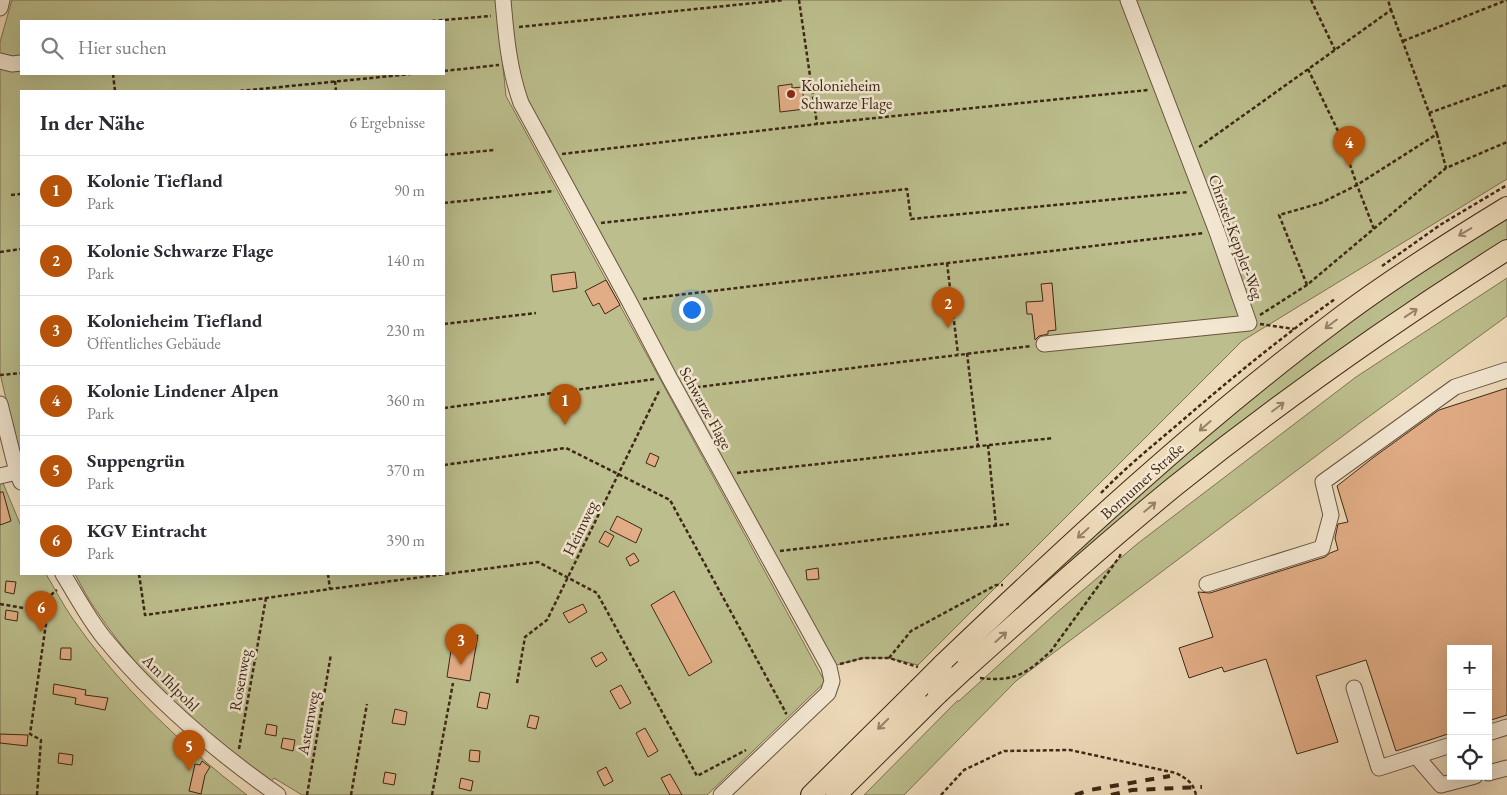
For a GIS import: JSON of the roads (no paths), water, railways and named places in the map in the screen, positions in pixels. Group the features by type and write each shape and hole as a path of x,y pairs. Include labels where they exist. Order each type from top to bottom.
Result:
{"main road":[{"name":"Bornumer Straße","path":"811,795 942,664 1153,470 1272,370 1335,321 1395,278 1507,207"},
{"name":"Bornumer Straße","path":"836,795 938,694 973,674 1076,570 1175,487 1241,435 1388,328 1507,250"}],"lane":[{"path":"0,8 2,0"},
{"name":"Christel-Keppler-Weg","path":"1044,344 1249,323 1217,232 1128,0"},
{"name":"Schwarze Flage","path":"504,15 510,64 521,103 630,301 668,382 723,475 829,667 832,681 828,693 721,795"},
{"path":"0,61 12,64 20,63"},
{"path":"1207,584 1322,548 1332,515 1323,482 1455,387 1507,370"},
{"path":"0,404 19,477 0,476"},
{"name":"Am Ihlpohl","path":"65,578 103,636 151,690 184,722 236,766 278,795"},
{"path":"1354,688 1379,768 1447,746"},
{"path":"1492,732 1507,727"},
{"path":"1416,756 1441,785 1460,780"},
{"path":"1492,772 1507,768"}],"railway":[{"path":"1075,795 1090,790 1170,776"},
{"path":"1111,795 1132,790 1202,787"}],"place":[{"name":"Kolonieheim Schwarze Flage","path":"791,94"},
{"name":"Kolonie Lindener Alpen","path":"1349,167"},
{"name":"Kolonie Schwarze Flage","path":"948,328"},
{"name":"Kolonie Tiefland","path":"565,425"},
{"name":"KGV Eintracht","path":"41,632"},
{"name":"Kolonieheim Tiefland","path":"461,665"},
{"name":"Suppengrün","path":"189,771"}]}
